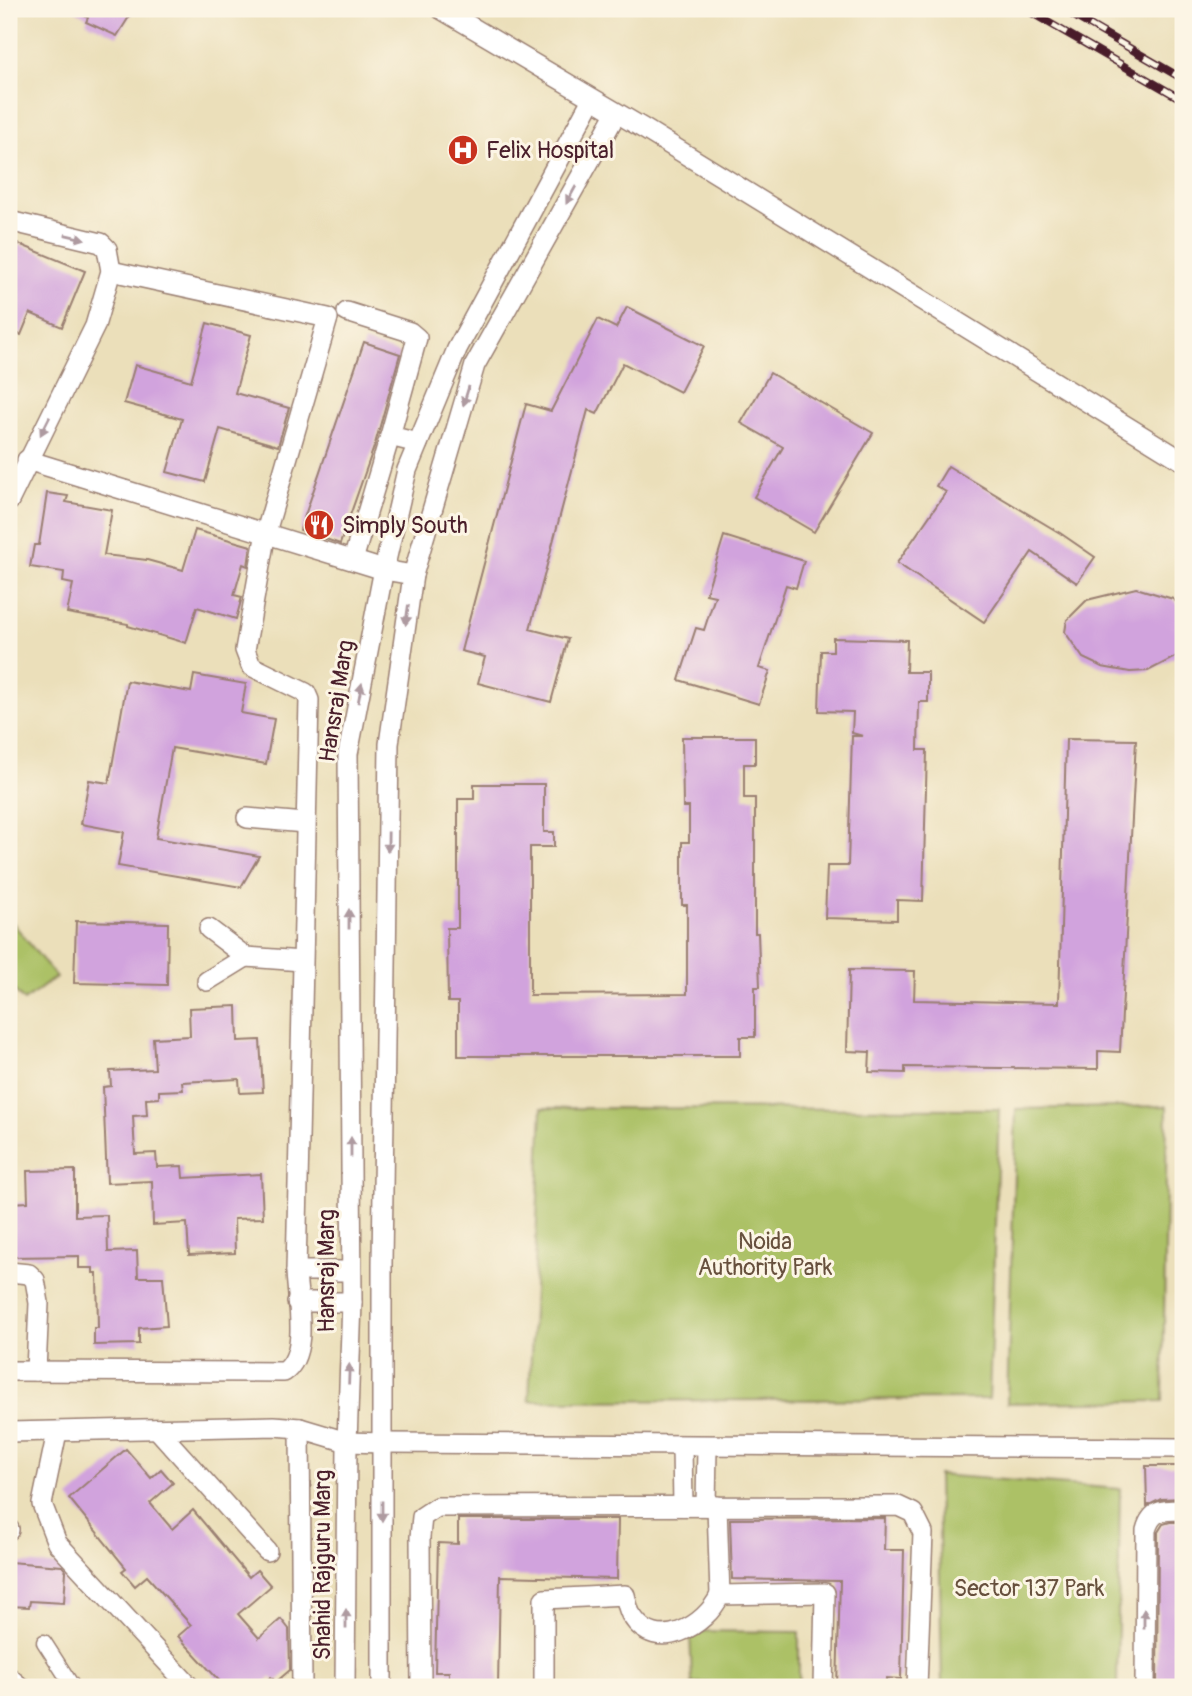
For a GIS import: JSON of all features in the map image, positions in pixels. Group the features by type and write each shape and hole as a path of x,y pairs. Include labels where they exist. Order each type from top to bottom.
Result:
{"street":[{"path":"441,9 950,315 1183,461"},
{"name":"Hansraj Marg","path":"347,1442 352,1302 348,754 384,570 407,470 457,349 592,99"},
{"path":"382,1687 389,744 413,575 475,365 616,114"},
{"path":"9,222 101,243 107,248 111,271 87,344 27,460 9,501"},
{"path":"9,1371 284,1372 292,1366 297,1357 296,1271 304,823 309,697 251,666 245,650 266,532 328,318 111,271"},
{"path":"347,312 410,332 417,338 354,560"},
{"path":"390,436 418,443"},
{"path":"27,460 384,570 413,575"},
{"path":"247,818 304,823"},
{"path":"209,929 246,957 302,961"},
{"path":"207,981 246,957"},
{"path":"296,1271 351,1271"},
{"path":"9,1272 29,1274 38,1290 36,1371"},
{"path":"297,1303 352,1302"},
{"path":"9,1432 274,1426 300,1429 347,1442 383,1443 682,1447 1183,1448"},
{"path":"157,1429 267,1551"},
{"path":"300,1429 302,1687"},
{"path":"57,1432 43,1504 57,1543 190,1687"},
{"name":"Shahid Rajguru Marg","path":"345,1687 347,1442"},
{"path":"682,1447 683,1506"},
{"path":"544,1687 544,1599 625,1595 632,1617 649,1632 667,1635 701,1623 715,1608 720,1595 707,1447"},
{"path":"421,1687 422,1517 437,1507 683,1506 898,1506 913,1513 923,1533 917,1687"},
{"path":"1145,1687 1144,1538 1152,1515 1162,1510 1183,1510"},
{"path":"720,1595 825,1593 823,1687"},
{"path":"44,1642 73,1687"},
{"path":"9,1674 24,1687"}],"green space":[{"path":"9,918 56,977 24,1001 9,985"},
{"path":"1167,1106 1163,1401 1007,1403 1016,1109"},
{"name":"Noida Authority Park","path":"542,1108 999,1109 989,1399 529,1401"},
{"name":"Sector 137 Park","path":"938,1475 1120,1489 1117,1687 942,1687"},
{"path":"690,1631 799,1632 799,1682 692,1683"}],"building":[{"path":"73,9 134,9 117,36 86,22 88,18"},
{"path":"9,240 85,271 62,327 30,313 21,335 9,330"},
{"path":"627,307 704,346 680,392 623,363 597,414 588,410 530,629 568,639 551,702 478,683 485,657 461,651 526,404 551,411 598,319 616,328"},
{"path":"207,323 251,335 235,393 289,408 278,446 220,429 205,482 167,472 182,419 124,403 135,365 191,381"},
{"path":"364,342 400,354 375,444 340,544 300,530"},
{"path":"770,373 873,433 814,532 754,497 783,447 741,423"},
{"path":"948,466 1095,557 1077,583 1032,552 984,622 897,563 946,492 936,486"},
{"path":"47,493 68,496 66,502 112,510 104,555 147,560 183,570 195,530 251,546 248,566 243,564 234,595 242,597 236,619 197,607 186,643 128,624 67,613 73,584 63,582 64,572 30,567 34,545 39,545"},
{"path":"724,536 804,561 796,588 786,585 759,668 770,671 759,704 679,680 696,628 704,630 715,596 706,594"},
{"path":"1136,588 1173,599 1183,608 1183,653 1148,671 1130,672 1102,667 1083,658 1065,632 1067,620 1087,600"},
{"path":"833,638 907,640 906,672 928,672 928,702 919,702 918,750 927,750 923,901 897,900 897,920 825,918 827,866 848,866 852,736 863,736 852,733 853,712 819,711 821,651 833,651"},
{"path":"194,675 246,684 241,713 274,719 266,764 172,748 156,838 259,856 241,887 118,866 124,832 81,824 89,780 109,783 127,681 191,692"},
{"path":"682,737 755,737 755,764 744,764 744,798 755,798 755,933 758,933 760,987 755,987 755,1037 740,1037 740,1056 458,1056 458,1002 448,1002 447,928 458,928 458,799 474,799 474,784 544,784 544,832 554,832 554,847 530,847 530,995 687,994 687,905 682,905 682,842 689,842 689,807 683,807"},
{"path":"1066,739 1136,740 1120,1052 1098,1051 1098,1069 905,1067 905,1073 869,1072 870,1052 847,1051 849,970 915,971 914,1000 1059,1003"},
{"path":"76,921 168,923 167,985 74,983"},
{"path":"237,1006 238,1041 260,1040 263,1092 240,1093 239,1079 182,1082 183,1090 159,1091 159,1098 146,1099 147,1115 133,1116 135,1154 156,1153 157,1167 182,1166 183,1178 261,1174 263,1218 234,1219 235,1253 189,1255 187,1223 153,1225 152,1181 107,1183 103,1087 111,1086 110,1071 155,1069 153,1038 190,1036 189,1008"},
{"path":"75,1170 75,1216 107,1215 108,1252 137,1251 138,1277 163,1277 167,1326 139,1328 139,1344 94,1345 94,1328 98,1328 97,1273 93,1273 93,1268 79,1268 79,1256 11,1257 9,1203 28,1202 27,1171"},
{"path":"126,1449 151,1478 161,1469 173,1483 150,1503 172,1529 193,1510 249,1577 257,1570 271,1586 238,1614 259,1638 281,1619 289,1629 290,1670 276,1682 271,1677 259,1687 225,1687 178,1636 191,1625 147,1576 135,1586 122,1571 126,1568 69,1498"},
{"path":"1146,1466 1183,1466 1183,1498 1161,1499 1147,1506"},
{"path":"885,1518 884,1550 904,1550 901,1679 886,1678 886,1687 837,1687 840,1581 732,1579 730,1519"},
{"path":"458,1519 618,1519 617,1579 500,1576 498,1687 449,1687 449,1672 435,1672 438,1543 458,1544"},
{"path":"1183,1522 1183,1687 1157,1687 1158,1532 1163,1524"},
{"path":"9,1562 62,1566 66,1571 64,1603 30,1601 29,1607 9,1606"}],"railway":[{"path":"1025,9 1183,100"},
{"path":"1062,9 1183,79"}],"place":[{"name":"Felix Hospital","path":"463,150"},
{"name":"Simply South","path":"319,525"}]}
